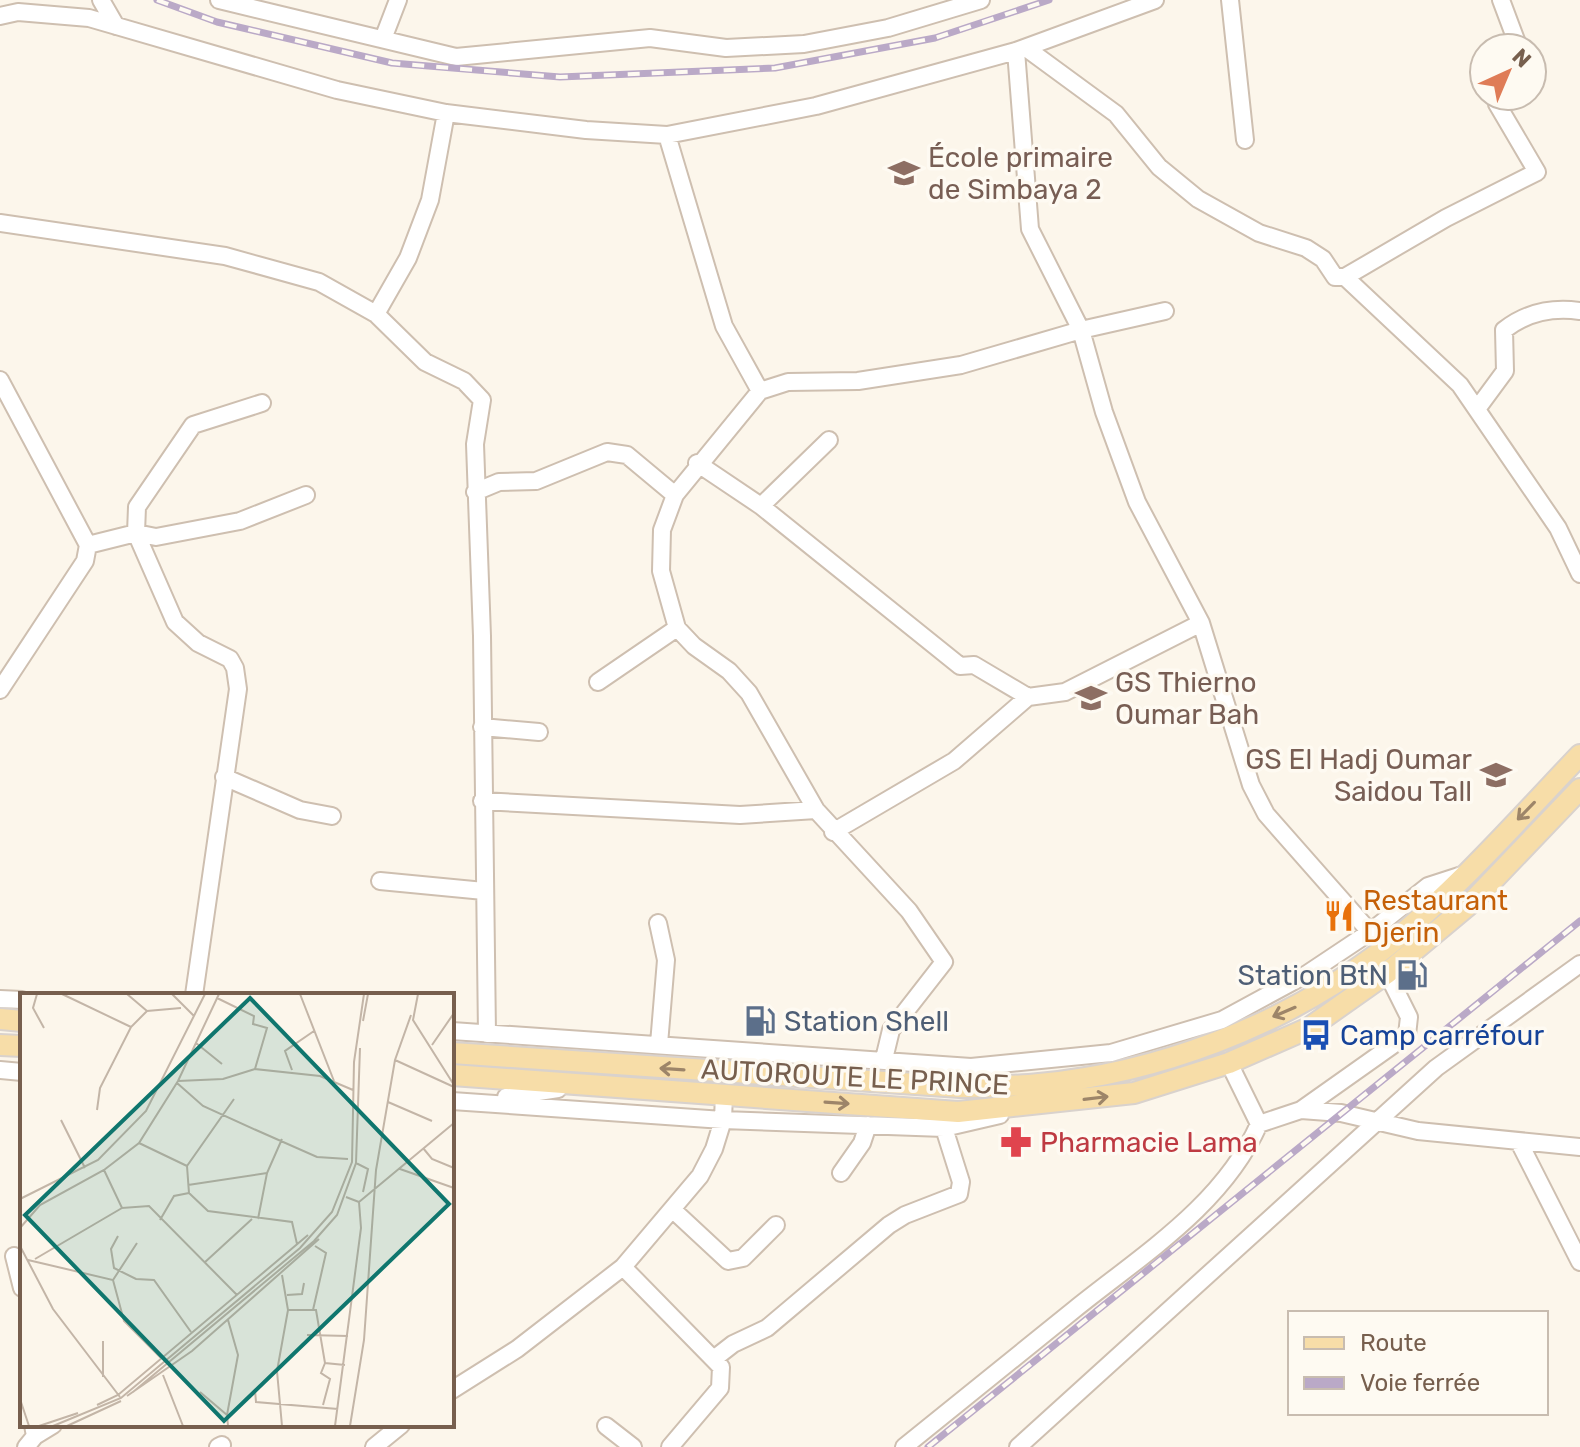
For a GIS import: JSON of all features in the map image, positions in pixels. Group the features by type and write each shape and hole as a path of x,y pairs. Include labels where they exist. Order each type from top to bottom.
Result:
{"main road":[{"name":"AUTOROUTE LE PRINCE","path":"454,1053 960,1087 1040,1084 1126,1069 1212,1044 1299,1006 1377,954 1467,873 1580,755"},
{"name":"AUTOROUTE LE PRINCE","path":"454,1075 958,1112 1046,1105 1134,1093 1229,1063 1309,1028 1387,973 1472,902 1580,789"},
{"path":"0,1019 20,1021"},
{"path":"0,1045 20,1046"}],"street":[{"path":"101,0 116,26"},
{"path":"219,0 456,57 650,38 726,48 804,44 888,28 981,0"},
{"path":"383,39 398,0"},
{"path":"0,16 18,12 116,26 337,90 446,113 586,130 667,135 816,106 1021,50 1155,0"},
{"path":"1230,0 1245,140"},
{"path":"1501,0 1513,32"},
{"path":"1021,50 1116,114 1159,167 1198,199 1259,233 1306,248 1323,259 1335,277 1345,277 1446,218 1537,172 1502,112"},
{"path":"1021,50 1030,229 1081,330 1104,412 1137,502 1201,623 1251,785 1266,814 1370,932"},
{"path":"376,314 408,258 430,200 446,113"},
{"path":"667,135 724,326 760,391"},
{"path":"0,223 225,256 319,282 376,314 425,362 464,381 482,400 475,444 475,492 487,1034"},
{"path":"1345,277 1460,385 1558,528 1580,574"},
{"path":"1477,409 1505,371 1504,330 1519,318 1557,308 1580,311"},
{"path":"884,1059 891,1030 944,962 909,911 816,810 749,693 729,671 694,646 677,628 661,571 662,530 675,495 697,463 760,391 788,382 858,381 961,365 1081,330 1165,311"},
{"path":"0,380 88,545 85,561 0,690"},
{"path":"194,993 238,689 235,668 230,659 198,643 175,622 136,533 137,507 193,425 262,403"},
{"path":"761,506 829,440"},
{"path":"475,492 499,482 536,481 607,452 627,455 675,495"},
{"path":"697,463 761,506 960,666 974,665 1028,697"},
{"path":"88,545 136,533 156,537 240,521 306,495"},
{"path":"833,832 954,761 1028,697 1065,692 1201,623"},
{"path":"598,682 677,628"},
{"path":"482,727 539,732"},
{"path":"224,777 300,810 332,816"},
{"path":"482,801 740,815 816,810"},
{"path":"454,1031 971,1067 1111,1053 1222,1020 1307,974 1370,932 1428,886 1467,873"},
{"path":"380,881 484,891"},
{"path":"658,923 666,960 659,1044"},
{"path":"1018,1447 1093,1383 1436,1068 1580,964"},
{"path":"904,1447 1178,1226 1241,1161 1259,1124 1301,1110 1407,1035 1409,1017 1387,973"},
{"path":"0,999 20,1000"},
{"path":"1229,1063 1259,1124"},
{"path":"0,1070 20,1072"},
{"path":"489,1101 588,1084"},
{"path":"454,1389 517,1349 623,1267 700,1176 714,1149 723,1120 724,1094"},
{"path":"454,1101 489,1101 723,1120 944,1128 1046,1105"},
{"path":"1301,1110 1418,1131 1580,1147"},
{"path":"841,1173 862,1143 868,1125"},
{"path":"715,1358 733,1344 767,1328 889,1225 905,1215 959,1194 961,1182 944,1128"},
{"path":"1519,1142 1580,1262"},
{"path":"672,1209 728,1261 743,1258 776,1225"},
{"path":"14,1256 20,1280"},
{"path":"623,1267 721,1367 720,1388 670,1447"},
{"path":"606,1426 633,1447"},
{"path":"31,1436 49,1427"},
{"path":"374,1447 399,1427"}],"railway":[{"path":"157,0 217,22 392,63 560,77 775,68 935,38 1049,0"},
{"path":"928,1447 1580,921"}],"place":[{"name":"École primaire de Simbaya 2","path":"904,173"},
{"name":"GS Thierno Oumar Bah","path":"1091,698"},
{"name":"GS El Hadj Oumar Saidou Tall","path":"1496,775"},
{"name":"Restaurant Djerin","path":"1339,916"},
{"name":"Station BtN","path":"1412,975"},
{"name":"Station Shell","path":"760,1021"},
{"name":"Camp carréfour","path":"1316,1035"},
{"name":"Pharmacie Lama","path":"1016,1142"}]}
